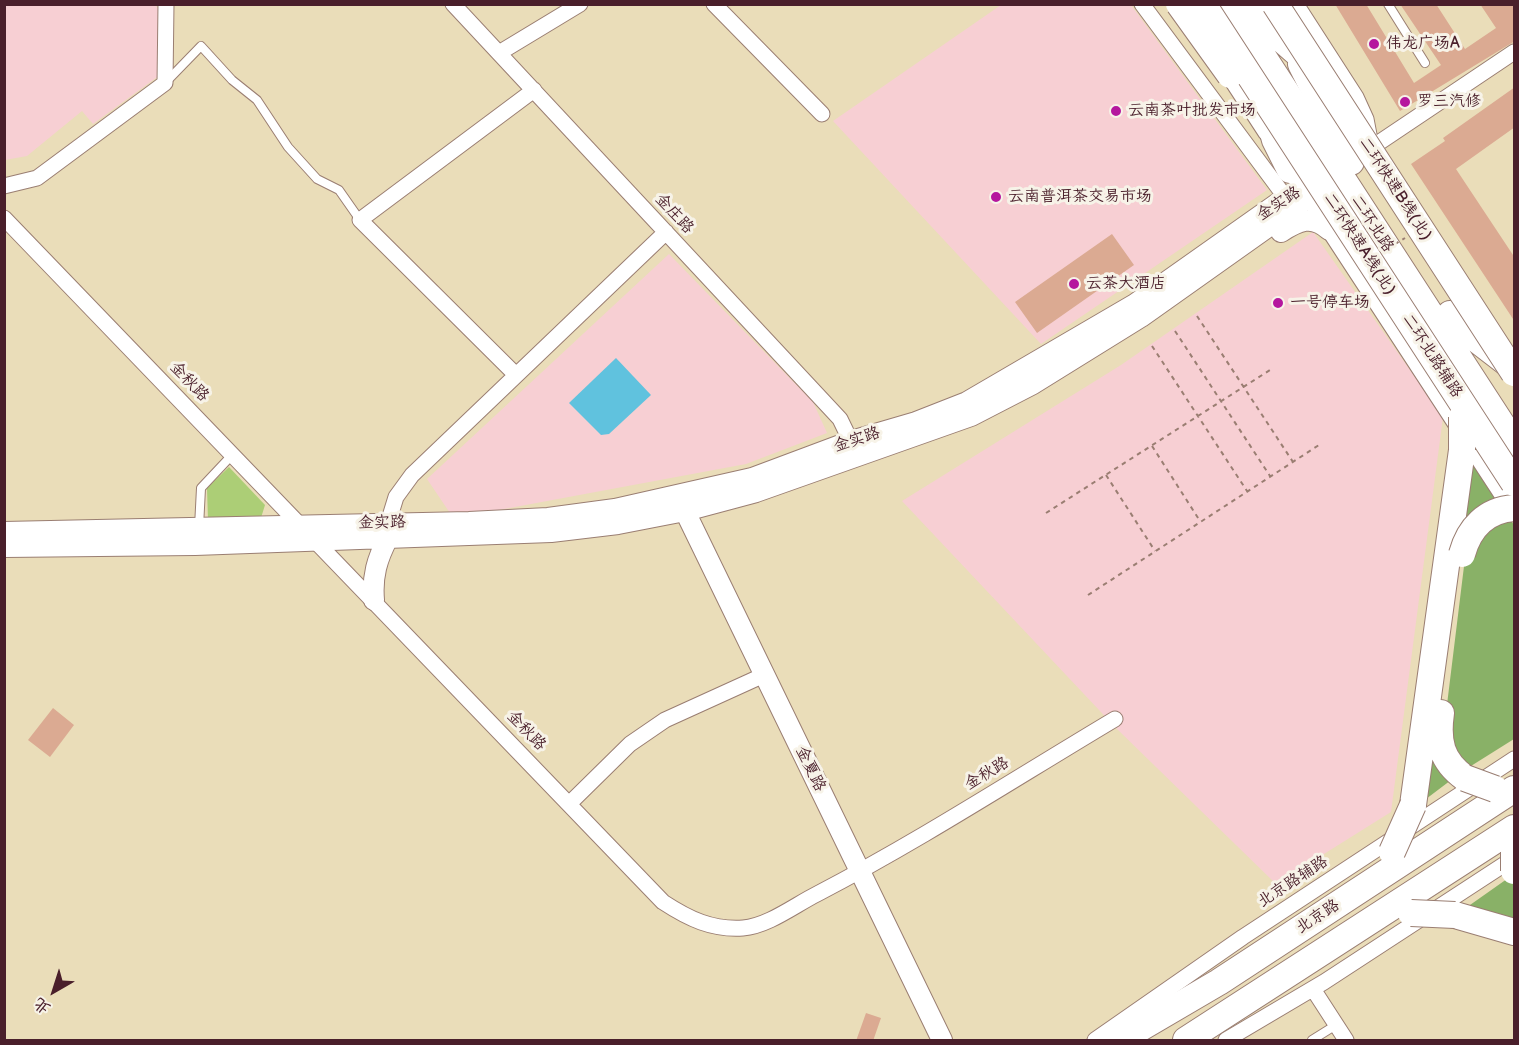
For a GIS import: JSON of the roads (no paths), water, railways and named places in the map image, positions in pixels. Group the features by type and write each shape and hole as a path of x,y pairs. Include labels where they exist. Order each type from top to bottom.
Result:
{"main road":[{"path":"1181,4 1379,264"},
{"name":"二环快速A线(北)","path":"1203,4 1379,264 1515,483"},
{"path":"1253,6 1250,44 1275,140 1296,189"},
{"path":"1253,6 1375,150"},
{"path":"1253,6 1292,49 1334,83 1375,150"},
{"name":"二环北路","path":"1253,6 1345,167 1443,318 1515,443"},
{"path":"1292,49 1326,110 1345,167"},
{"name":"二环快速B线(北)","path":"1375,150 1515,370"},
{"path":"1443,318 1515,370"},
{"path":"1317,917 1362,885 1392,852 1413,805 1462,450 1462,417 1443,318"},
{"name":"二环北路","path":"1443,318 1515,413"},
{"path":"1508,788 1465,778 1447,761 1438,737 1462,554 1469,534 1482,519 1499,511 1515,508"},
{"name":"北京路","path":"1120,1041 1219,981 1508,788"},
{"name":"北京路","path":"1186,1041 1515,828"},
{"path":"1336,945 1375,922 1411,913 1455,915 1515,932"}],"street":[{"path":"4,186 37,178 165,83 166,4"},
{"name":"金庄路","path":"453,4 840,419 854,448"},
{"path":"499,53 580,4"},
{"path":"714,4 822,114"},
{"path":"1142,4 1296,189"},
{"name":"二环北路辅路","path":"1181,4 1296,189 1329,230 1515,515"},
{"path":"1296,4 1356,97 1366,119 1375,150 1515,361"},
{"path":"1345,167 1375,150 1515,52"},
{"path":"516,375 360,220 534,90"},
{"name":"金实路","path":"854,448 967,402 1026,369 1135,304 1296,189 1345,167"},
{"name":"金实路","path":"4,532 198,529 307,532 388,531 681,504 752,478 971,416 991,406 1043,378 1141,317 1182,288 1296,189"},
{"name":"金秋路","path":"4,218 663,902 688,918 717,928 746,928 772,918 859,872 1115,719"},
{"path":"1182,288 1218,276 1295,222 1314,220 1329,230"},
{"path":"374,600 372,582 375,567 388,531 396,496 412,475 666,232"},
{"name":"金夏路","path":"681,504 942,1041"},
{"name":"金实路","path":"4,548 195,545 307,532"},
{"path":"570,803 630,744 665,720 764,675"},
{"name":"北京路辅路","path":"1095,1041 1250,932 1515,759"},
{"path":"1226,1041 1514,865"},
{"path":"1313,989 1346,1041"}],"lane":[{"path":"1388,4 1425,63"},
{"path":"165,83 201,46 232,80 257,100 288,147 317,179 339,190 360,220"},
{"path":"198,529 201,488 233,454"},
{"path":"1312,1041 1336,1025"}],"water":[{"path":"616,358 651,395 609,434 601,435 569,403"}],"place":[{"name":"伟龙广场A","path":"1374,44"},
{"name":"罗三汽修","path":"1405,102"},
{"name":"云南茶叶批发市场","path":"1116,111"},
{"name":"云南普洱茶交易市场","path":"996,197"},
{"name":"云茶大酒店","path":"1074,284"},
{"name":"一号停车场","path":"1278,303"}]}
